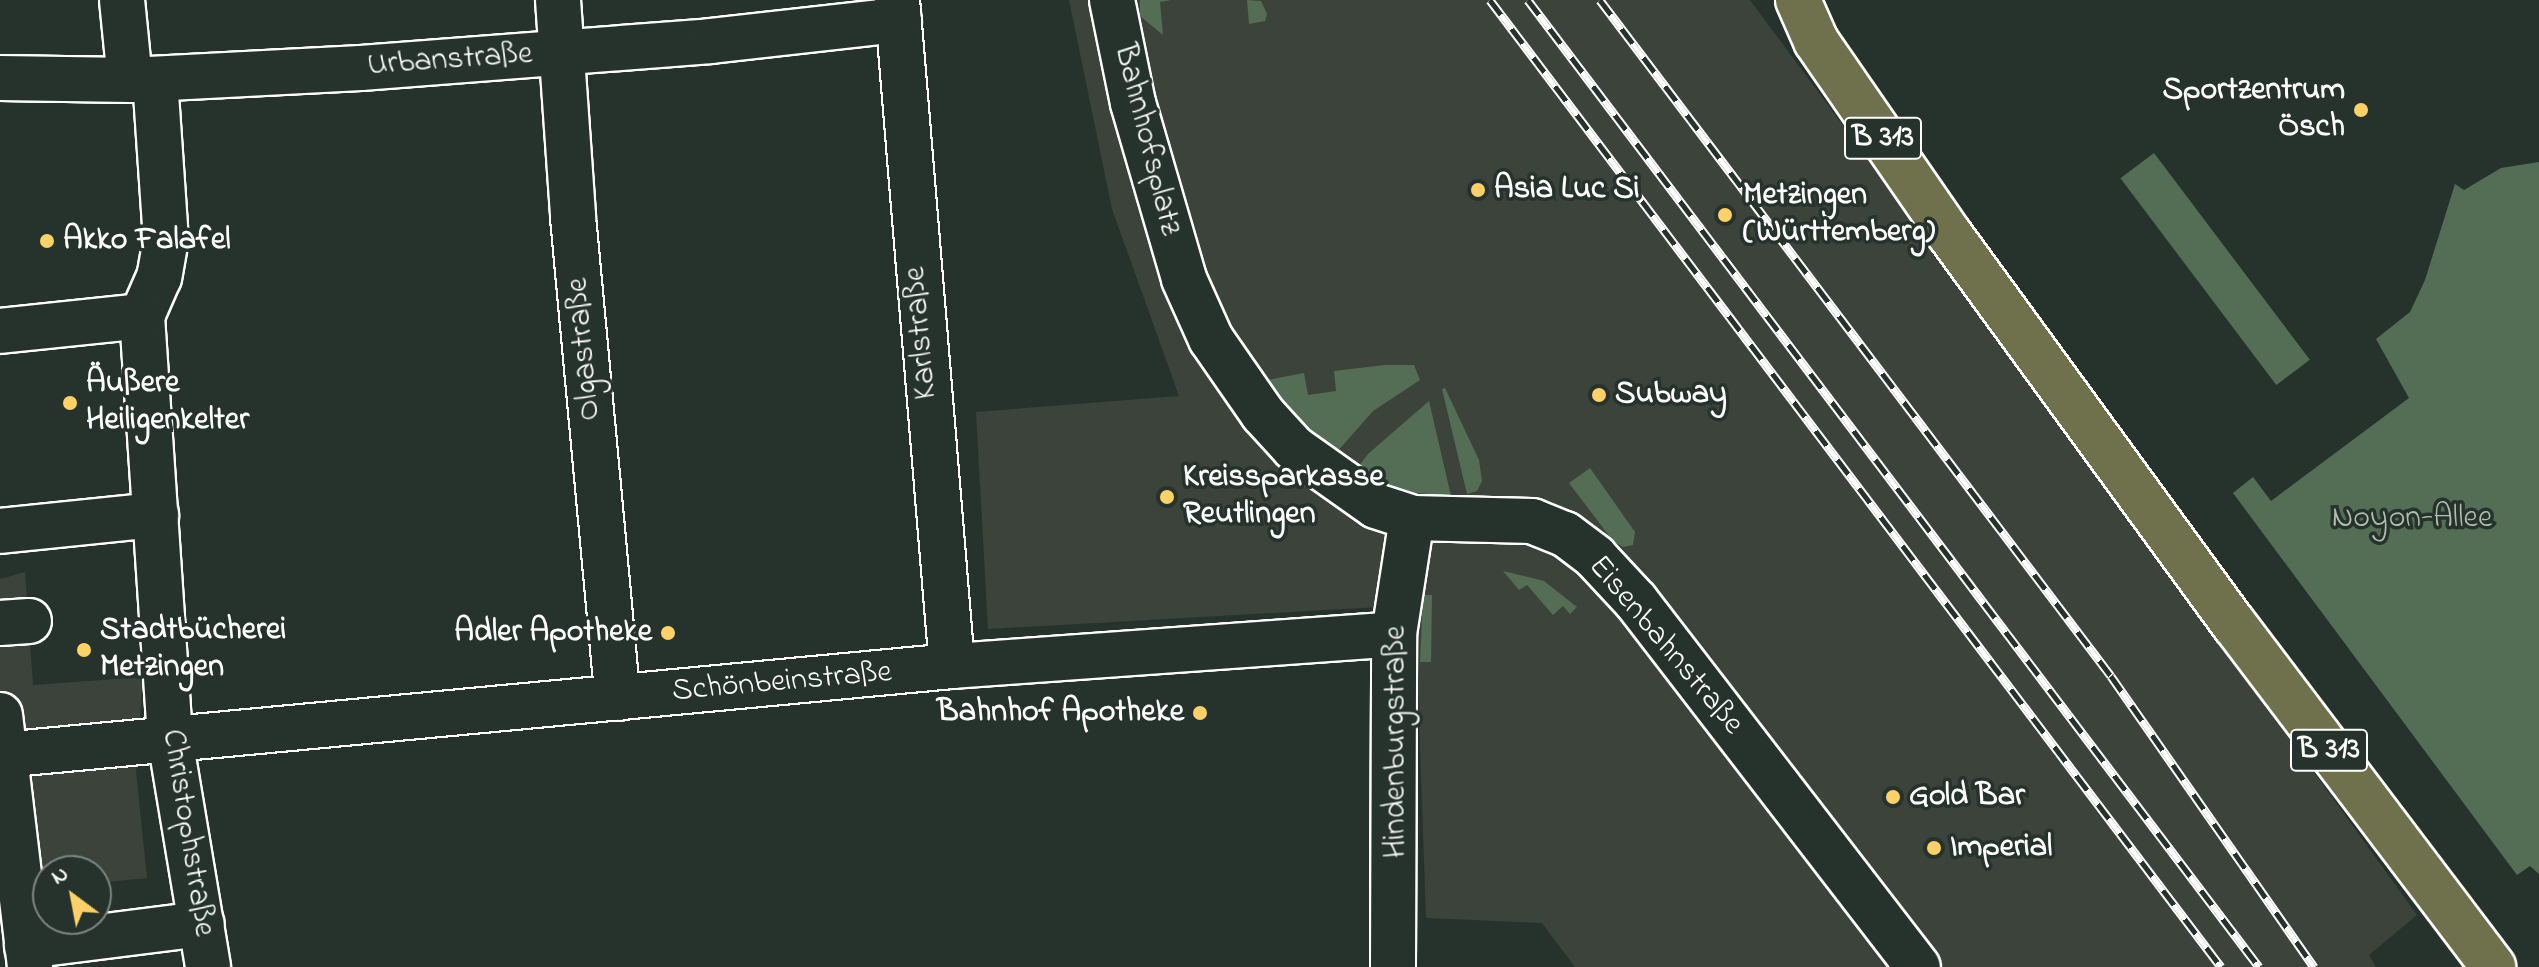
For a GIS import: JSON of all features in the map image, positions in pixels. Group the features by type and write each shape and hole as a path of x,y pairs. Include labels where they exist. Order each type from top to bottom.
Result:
{"main road":[{"name":"B 313","path":"1773,0 1816,41"},
{"name":"B 313","path":"1798,0 1816,41 1950,235 2234,624 2493,967"}],"street":[{"name":"Christophstraße","path":"122,0 142,80 166,239 159,277 142,316 170,739 208,967"},
{"name":"Olgastraße","path":"558,0 618,698"},
{"name":"Bahnhofsplatz","path":"1112,0 1133,103 1184,279"},
{"name":"Urbanstraße","path":"0,78 142,80 561,52 898,10"},
{"name":"Karlstraße","path":"898,10 952,666"},
{"name":"Eisenbahnstraße","path":"1184,279 1211,339 1234,377 1294,448 1376,506 1412,518 1532,521 1565,534 1595,557 1636,601 1918,967"},
{"path":"0,331 142,316"},
{"path":"0,531 156,515"},
{"name":"Hindenburgstraße","path":"1393,967 1394,634 1412,518"},
{"name":"Schönbeinstraße","path":"1,735 170,739 952,666 1394,634"},
{"path":"1,735 6,841 28,957 202,924"}],"shaded area":[{"path":"1069,0 1750,0 2019,363 2417,915 2369,955 2376,967 1575,967 1542,923 1426,918 1415,605 988,629 976,412 1179,396 1112,209"},
{"path":"25,572 33,685 143,677 136,771 147,878 112,881 112,855 32,855 32,890 0,905 0,579"}],"green space":[{"path":"1140,0 1171,0 1160,2 1163,35 1140,16"},
{"path":"1247,0 1261,1 1267,14 1265,21 1249,24"},
{"path":"2154,153 2310,360 2276,385 2120,178"},
{"name":"Noyon-Allee","path":"2539,162 2539,874 2530,866 2517,875 2233,493 2253,477 2271,501 2409,398 2376,339 2410,312 2425,280 2455,184 2464,190 2501,168"},
{"path":"1414,365 1420,380 1373,411 1336,453 1315,439 1262,381 1304,373 1308,395 1336,391 1334,371"},
{"path":"1445,388 1479,460 1482,481 1477,491 1467,494 1442,389"},
{"path":"1429,401 1451,496 1405,492 1356,470 1368,454"},
{"path":"1590,468 1635,532 1633,545 1623,547 1613,541 1569,483"},
{"path":"1503,571 1544,581 1577,607 1570,614 1563,606 1553,615 1527,585 1519,590"},
{"path":"1423,595 1432,595 1431,662 1420,662"}],"railway":[{"path":"1490,0 2221,967"},
{"path":"1528,0 2259,967"},
{"path":"1600,0 2111,676 2314,967"}],"place":[{"name":"Sportzentrum Ösch","path":"2361,110"},
{"name":"Asia Luc Si","path":"1478,190"},
{"name":"Metzingen (Württemberg)","path":"1725,215"},
{"name":"Akko Falafel","path":"47,241"},
{"name":"Subway","path":"1599,395"},
{"name":"Äußere Heiligenkelter","path":"70,403"},
{"name":"Kreissparkasse Reutlingen","path":"1167,497"},
{"name":"Adler Apotheke","path":"668,633"},
{"name":"Stadtbücherei Metzingen","path":"84,650"},
{"name":"Bahnhof Apotheke","path":"1200,713"},
{"name":"Gold Bar","path":"1893,797"},
{"name":"Imperial","path":"1934,848"}]}
